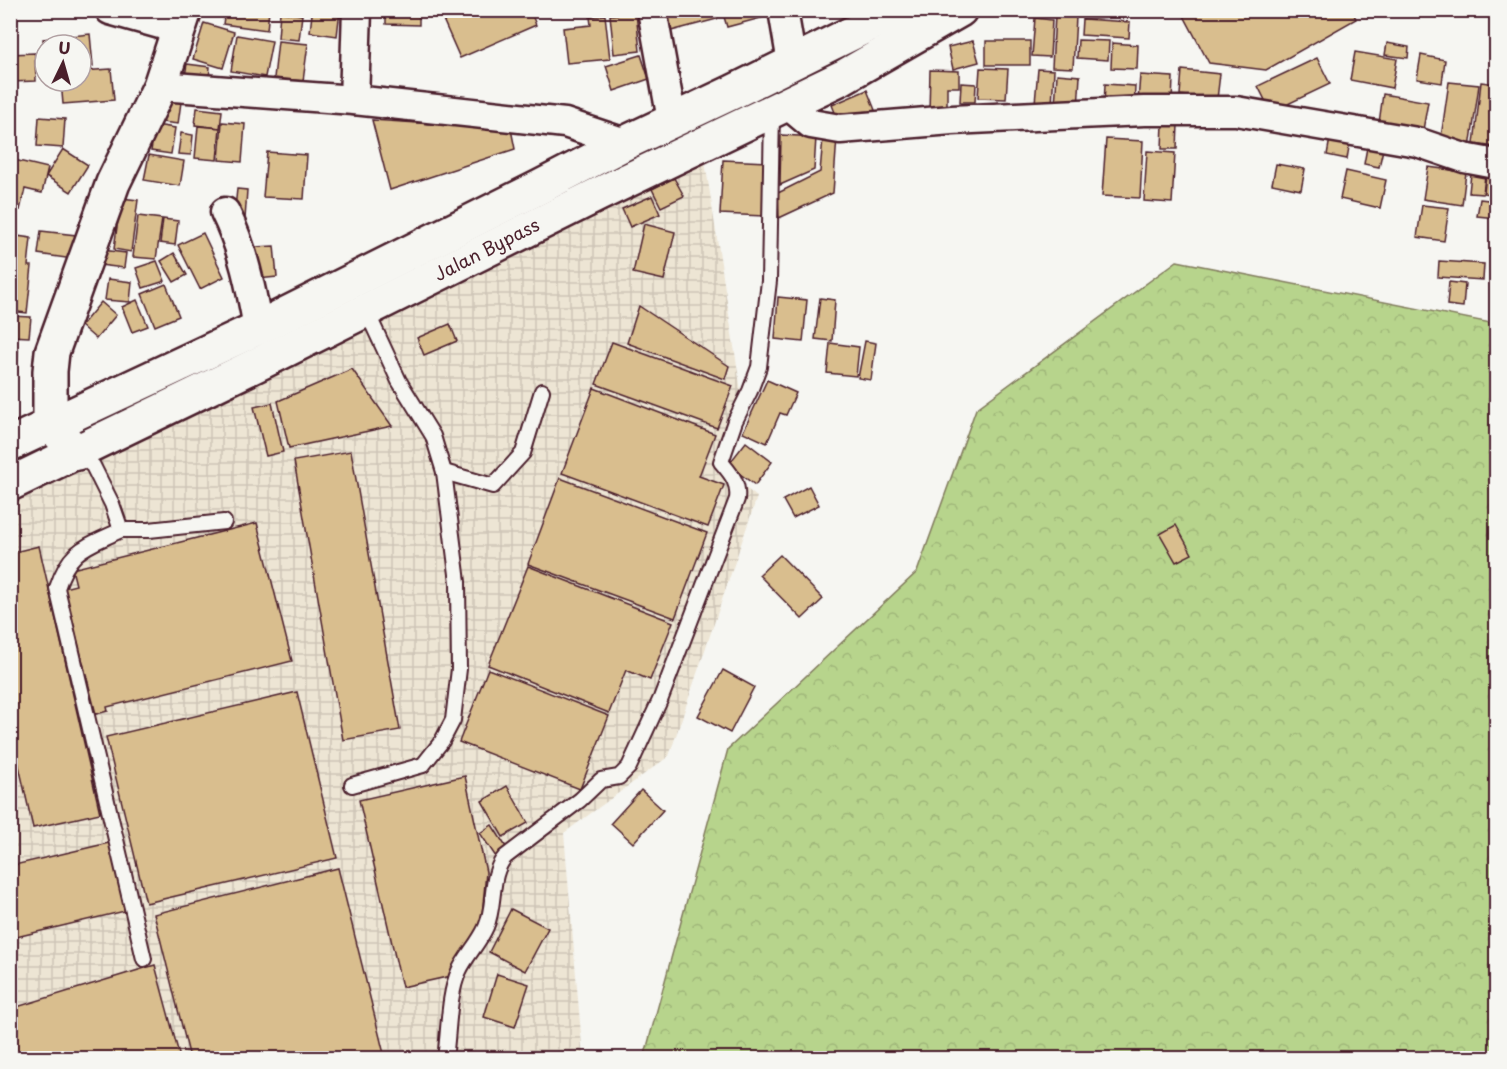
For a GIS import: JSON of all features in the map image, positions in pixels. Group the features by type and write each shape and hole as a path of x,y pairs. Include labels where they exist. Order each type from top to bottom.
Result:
{"main road":[{"name":"Jalan Bypass","path":"10,444 258,328 625,143 899,10"},
{"name":"Jalan Bypass","path":"10,484 843,77 960,10"},
{"path":"77,453 50,424 52,352 113,183 160,86 181,20"}],"street":[{"path":"110,10 181,20"},
{"path":"354,100 357,10"},
{"path":"652,10 672,120"},
{"path":"783,10 792,63"},
{"path":"160,86 354,100 565,123 625,143"},
{"path":"780,107 811,124 840,129 952,120 1144,111 1236,111 1417,142 1464,158 1497,164"},
{"path":"225,212 237,237 258,328"}],"lane":[{"path":"446,1059 452,999 459,972 486,927 493,903 499,864 580,800 601,780 624,774 661,698 737,499 738,487 721,462 735,421 759,367 769,281 780,107"},
{"path":"352,785 423,765 442,741 453,720 459,669 458,582 444,472 433,436 399,381 366,310"},
{"path":"444,472 493,486 523,453 542,392"},
{"path":"77,453 93,466 112,504 121,530"},
{"path":"144,959 57,588 63,568 78,550 121,530 149,530 224,522"}],"shaded area":[{"path":"701,136 741,391 717,465 757,497 669,756 564,833 583,1058 11,1058 11,479"}],"green space":[{"path":"1177,261 1496,324 1496,1058 644,1058 728,749 917,572 976,409"}],"building":[{"path":"223,10 269,10 267,30 223,24 225,11"},
{"path":"296,10 340,10 337,36 310,32 312,14"},
{"path":"386,10 419,10 419,25 386,24"},
{"path":"451,10 530,10 536,25 460,58 441,15"},
{"path":"674,10 715,10 717,19 671,31 666,13"},
{"path":"722,10 783,10 783,12 727,27"},
{"path":"1186,10 1352,10 1356,19 1266,70 1209,63 1182,12"},
{"path":"280,12 302,15 299,40 278,38"},
{"path":"636,13 640,51 614,54 610,15"},
{"path":"605,15 610,59 567,63 563,28 591,25 590,17"},
{"path":"1055,16 1076,17 1073,68 1052,67"},
{"path":"1035,18 1052,20 1050,57 1032,56"},
{"path":"1082,19 1130,22 1129,38 1081,35"},
{"path":"204,23 234,32 223,68 193,59"},
{"path":"237,35 272,41 265,77 231,71"},
{"path":"1078,40 1109,41 1108,60 1077,58"},
{"path":"278,41 308,44 303,81 274,78"},
{"path":"973,41 979,62 953,69 948,47"},
{"path":"986,41 1030,41 1030,65 986,65"},
{"path":"1112,43 1138,45 1137,69 1111,68"},
{"path":"1387,43 1409,47 1408,58 1385,55"},
{"path":"1355,52 1397,59 1392,88 1350,80"},
{"path":"33,53 33,81 10,82 10,54"},
{"path":"641,55 649,79 614,91 606,66"},
{"path":"1421,55 1445,60 1442,83 1417,79"},
{"path":"1317,58 1330,84 1271,112 1258,86"},
{"path":"187,64 210,67 209,79 185,76"},
{"path":"980,68 1008,69 1006,99 978,98"},
{"path":"111,69 114,100 63,104 62,93 93,93 93,70"},
{"path":"1038,69 1054,70 1052,105 1035,103"},
{"path":"930,70 959,71 959,87 947,87 947,113 929,113"},
{"path":"1182,70 1220,74 1217,99 1180,95"},
{"path":"1057,74 1080,76 1078,109 1055,107"},
{"path":"1140,75 1173,77 1172,104 1138,102"},
{"path":"1449,82 1479,85 1470,148 1440,144"},
{"path":"1481,82 1496,84 1496,147 1474,144"},
{"path":"961,83 976,84 975,102 960,102"},
{"path":"1105,84 1135,86 1134,108 1104,107"},
{"path":"867,90 875,110 840,125 832,105"},
{"path":"1383,94 1428,102 1423,130 1379,123"},
{"path":"164,101 181,102 178,124 162,122"},
{"path":"197,108 222,111 220,128 195,125"},
{"path":"39,117 65,119 63,148 37,146"},
{"path":"372,120 511,129 515,149 390,190"},
{"path":"222,122 245,124 242,162 219,160"},
{"path":"1163,123 1178,124 1177,149 1162,149"},
{"path":"155,125 175,128 171,154 151,151"},
{"path":"198,126 220,128 217,160 195,158"},
{"path":"181,133 193,135 191,155 178,154"},
{"path":"781,135 816,137 814,170 780,185"},
{"path":"837,137 833,193 779,218 778,193 820,172 823,138"},
{"path":"1330,138 1350,141 1347,159 1327,155"},
{"path":"1106,139 1143,141 1140,198 1102,196"},
{"path":"1368,142 1384,145 1379,167 1364,164"},
{"path":"63,149 88,165 71,192 46,176"},
{"path":"1147,151 1175,153 1172,203 1144,201"},
{"path":"267,152 307,155 304,199 263,197"},
{"path":"149,155 184,161 180,186 144,180"},
{"path":"10,159 48,168 42,193 25,189 20,210 10,208"},
{"path":"723,160 767,162 764,216 720,214"},
{"path":"1276,164 1305,169 1301,190 1272,184"},
{"path":"1428,167 1466,172 1462,205 1423,199"},
{"path":"1346,171 1386,180 1380,208 1340,199"},
{"path":"1471,173 1485,175 1483,194 1469,193"},
{"path":"1486,175 1496,176 1496,195 1484,193"},
{"path":"674,178 684,196 661,207 652,189"},
{"path":"237,189 247,190 245,219 234,218"},
{"path":"652,196 660,214 630,227 622,209"},
{"path":"121,198 138,200 131,252 114,249"},
{"path":"1480,199 1496,201 1496,218 1477,216"},
{"path":"1422,205 1449,208 1444,241 1417,237"},
{"path":"138,216 162,219 156,259 133,257"},
{"path":"163,219 178,221 175,245 160,243"},
{"path":"644,224 675,232 664,280 633,273"},
{"path":"41,231 76,235 73,259 38,254"},
{"path":"203,233 224,277 200,289 178,245"},
{"path":"10,235 31,238 28,266 32,266 27,313 10,311"},
{"path":"274,246 277,277 258,279 255,247"},
{"path":"102,250 126,253 124,268 100,265"},
{"path":"174,253 187,275 174,282 161,261"},
{"path":"157,261 165,281 143,288 136,268"},
{"path":"1439,261 1484,264 1483,280 1438,277"},
{"path":"108,279 132,282 130,302 105,300"},
{"path":"1449,282 1465,284 1463,307 1447,305"},
{"path":"166,284 179,316 155,326 142,294"},
{"path":"778,297 807,300 803,342 775,339"},
{"path":"820,298 835,300 832,341 815,339"},
{"path":"137,300 148,326 132,332 122,307"},
{"path":"101,302 116,315 96,339 81,326"},
{"path":"639,306 729,366 725,379 627,343"},
{"path":"10,316 31,317 29,337 10,336"},
{"path":"450,324 457,341 424,355 417,338"},
{"path":"865,341 876,343 871,380 858,378"},
{"path":"612,342 733,386 717,428 596,384"},
{"path":"830,343 859,347 856,376 827,373"},
{"path":"10,349 18,350 17,373 10,373"},
{"path":"352,369 392,426 289,448 278,401"},
{"path":"767,380 796,393 786,415 780,413 767,443 743,432"},
{"path":"594,388 715,434 699,476 724,485 708,527 562,473"},
{"path":"272,403 283,452 266,456 254,407"},
{"path":"746,442 772,462 755,485 728,465"},
{"path":"351,451 400,730 343,740 294,461"},
{"path":"560,478 707,533 675,618 528,564"},
{"path":"809,486 819,505 793,518 783,500"},
{"path":"257,523 292,661 107,707 108,711 96,714 64,588 76,585 72,569"},
{"path":"1176,525 1192,554 1176,562 1160,534"},
{"path":"39,546 100,813 33,828 17,757 10,759 10,553"},
{"path":"780,555 823,599 802,619 759,575"},
{"path":"528,566 673,622 650,680 626,670 609,713 488,665"},
{"path":"488,669 609,716 580,789 459,742"},
{"path":"723,670 754,687 730,733 698,716"},
{"path":"297,692 337,858 146,903 106,737"},
{"path":"465,776 486,872 481,927 451,976 402,987 359,800"},
{"path":"507,786 528,823 503,837 482,801"},
{"path":"641,790 663,810 633,843 611,823"},
{"path":"492,825 508,850 496,857 480,833"},
{"path":"113,842 129,910 12,938 10,866"},
{"path":"338,868 385,1058 190,1058 154,914"},
{"path":"511,909 548,928 525,971 489,952"},
{"path":"155,965 180,1058 10,1058 10,1009"},
{"path":"497,974 529,984 515,1027 484,1017"}]}
